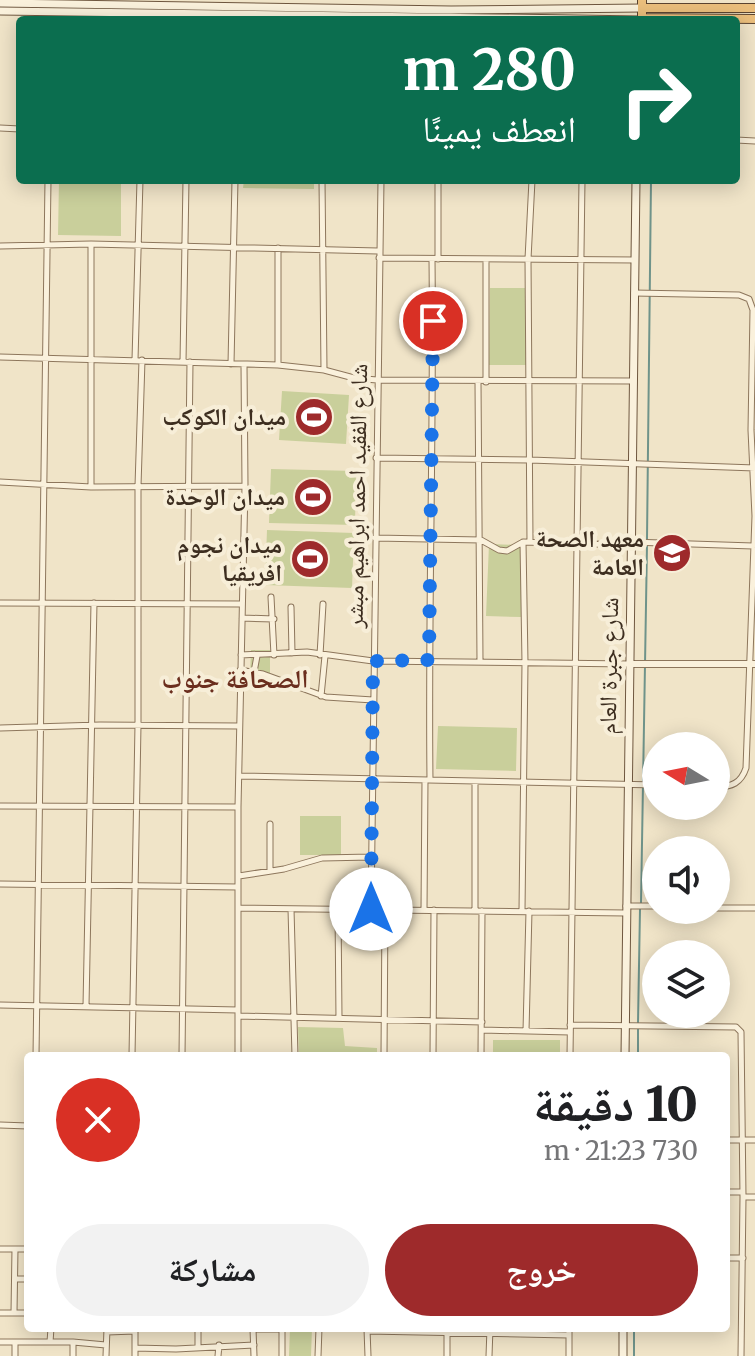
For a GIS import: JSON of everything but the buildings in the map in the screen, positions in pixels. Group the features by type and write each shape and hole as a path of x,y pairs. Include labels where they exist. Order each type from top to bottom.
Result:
{"highway":[{"path":"642,12 755,8"},
{"path":"642,12 707,16"}],"main road":[{"path":"0,3 356,4 384,14 412,16"},
{"path":"318,16 451,10 496,10 538,16 642,12"},
{"path":"0,11 50,16 191,16"},
{"name":"شارع جبرة العام","path":"625,1052 636,184"},
{"path":"623,1332 623,1356"}],"street":[{"path":"451,0 451,10"},
{"path":"496,10 497,0"},
{"path":"538,16 541,0"},
{"path":"586,16 587,0"},
{"path":"36,1052 48,184"},
{"path":"132,1052 138,725 140,184"},
{"path":"182,1052 189,485 183,248 186,184"},
{"path":"231,364 235,184"},
{"path":"322,184 324,370"},
{"name":"شارع الفقيد احمد ابراهيم مبشر","path":"371,909 381,184"},
{"path":"424,910 438,184"},
{"path":"526,1031 523,782 530,460 528,259 532,184"},
{"path":"570,1052 582,184"},
{"path":"91,244 91,487"},
{"path":"0,246 91,244 378,251"},
{"path":"278,248 278,365"},
{"path":"379,258 635,260"},
{"path":"486,259 486,382"},
{"path":"634,293 739,295 753,300 753,664 746,768 743,778 730,785"},
{"path":"0,357 278,365 377,380 633,381"},
{"path":"238,1052 244,364"},
{"path":"478,382 480,661"},
{"path":"376,458 753,468"},
{"path":"0,482 91,487 245,486"},
{"path":"375,538 481,540 507,551 526,542 754,546"},
{"path":"271,597 274,655"},
{"path":"0,603 242,604"},
{"path":"86,1006 89,725 94,603"},
{"path":"321,696 323,604"},
{"path":"291,607 292,653"},
{"path":"242,618 274,619"},
{"path":"241,655 307,652 373,661 753,664"},
{"path":"254,672 257,656"},
{"path":"240,670 321,696 373,700"},
{"path":"0,728 239,726"},
{"path":"239,776 642,784"},
{"path":"475,781 475,911"},
{"path":"0,806 238,807"},
{"path":"270,824 270,871"},
{"path":"238,876 327,858 371,857"},
{"path":"0,884 238,887"},
{"path":"239,908 574,911 642,907"},
{"path":"338,908 339,1018"},
{"path":"730,908 755,908"},
{"path":"291,909 295,1052"},
{"path":"384,1052 385,909"},
{"path":"433,1052 434,910"},
{"path":"481,1052 482,911"},
{"path":"0,1005 183,1009 292,1017 482,1022"},
{"path":"482,1030 526,1031 626,1025 739,1028 743,1140 741,1356"},
{"path":"0,1125 24,1126"},
{"path":"730,1140 755,1140"},
{"path":"730,1192 755,1197"},
{"path":"0,1249 24,1249"},
{"path":"14,1313 15,1249"},
{"path":"730,1258 743,1258"},
{"path":"15,1279 24,1279"},
{"path":"0,1313 24,1313"},
{"path":"50,1342 51,1332"},
{"path":"106,1356 107,1332"},
{"path":"135,1332 135,1356"},
{"path":"198,1332 198,1346"},
{"path":"253,1332 254,1356"},
{"path":"282,1332 282,1356"},
{"path":"318,1356 319,1332"},
{"path":"367,1332 368,1356"},
{"path":"447,1332 447,1356"},
{"path":"489,1356 490,1332"},
{"path":"569,1332 569,1356"},
{"path":"0,1342 106,1345"},
{"path":"15,1342 15,1356"},
{"path":"73,1342 73,1356"},
{"path":"218,1356 219,1345"},
{"path":"135,1348 159,1353 198,1346 254,1345"}],"green space":[{"path":"59,184 121,184 121,236 58,235"},
{"path":"244,184 314,184 314,189 243,188"},
{"path":"490,288 527,288 526,365 489,365"},
{"name":"ميدان الكوكب","path":"282,391 349,395 346,444 279,440"},
{"name":"ميدان الوحدة","path":"271,469 356,471 355,525 269,523"},
{"name":"ميدان نجوم افريقيا","path":"267,530 354,533 352,588 265,585"},
{"path":"489,544 522,545 521,617 486,616"},
{"path":"251,650 270,650 270,678 250,678"},
{"path":"438,726 517,728 516,771 436,769"},
{"path":"300,816 341,816 341,855 300,855"},
{"path":"298,1027 343,1028 345,1046 377,1048 377,1052 299,1052"},
{"path":"493,1040 560,1040 560,1052 493,1052"},
{"path":"290,1332 312,1332 311,1356 289,1356"}],"waterway":[{"path":"647,539 651,184"},
{"path":"641,903 647,545"},
{"path":"638,1023 640,909"},
{"path":"638,1029 638,1052"},
{"path":"634,1332 634,1356"}],"place":[{"name":"ميدان الكوكب","path":"314,417"},
{"name":"ميدان الوحدة","path":"313,497"},
{"name":"معهد الصحة العامة","path":"672,553"},
{"name":"ميدان نجوم افريقيا","path":"310,559"}],"district":[{"name":"الصحافة جنوب","path":"235,679"}],"route":[{"path":"371,909 373,661 429,660 433,321"}]}
